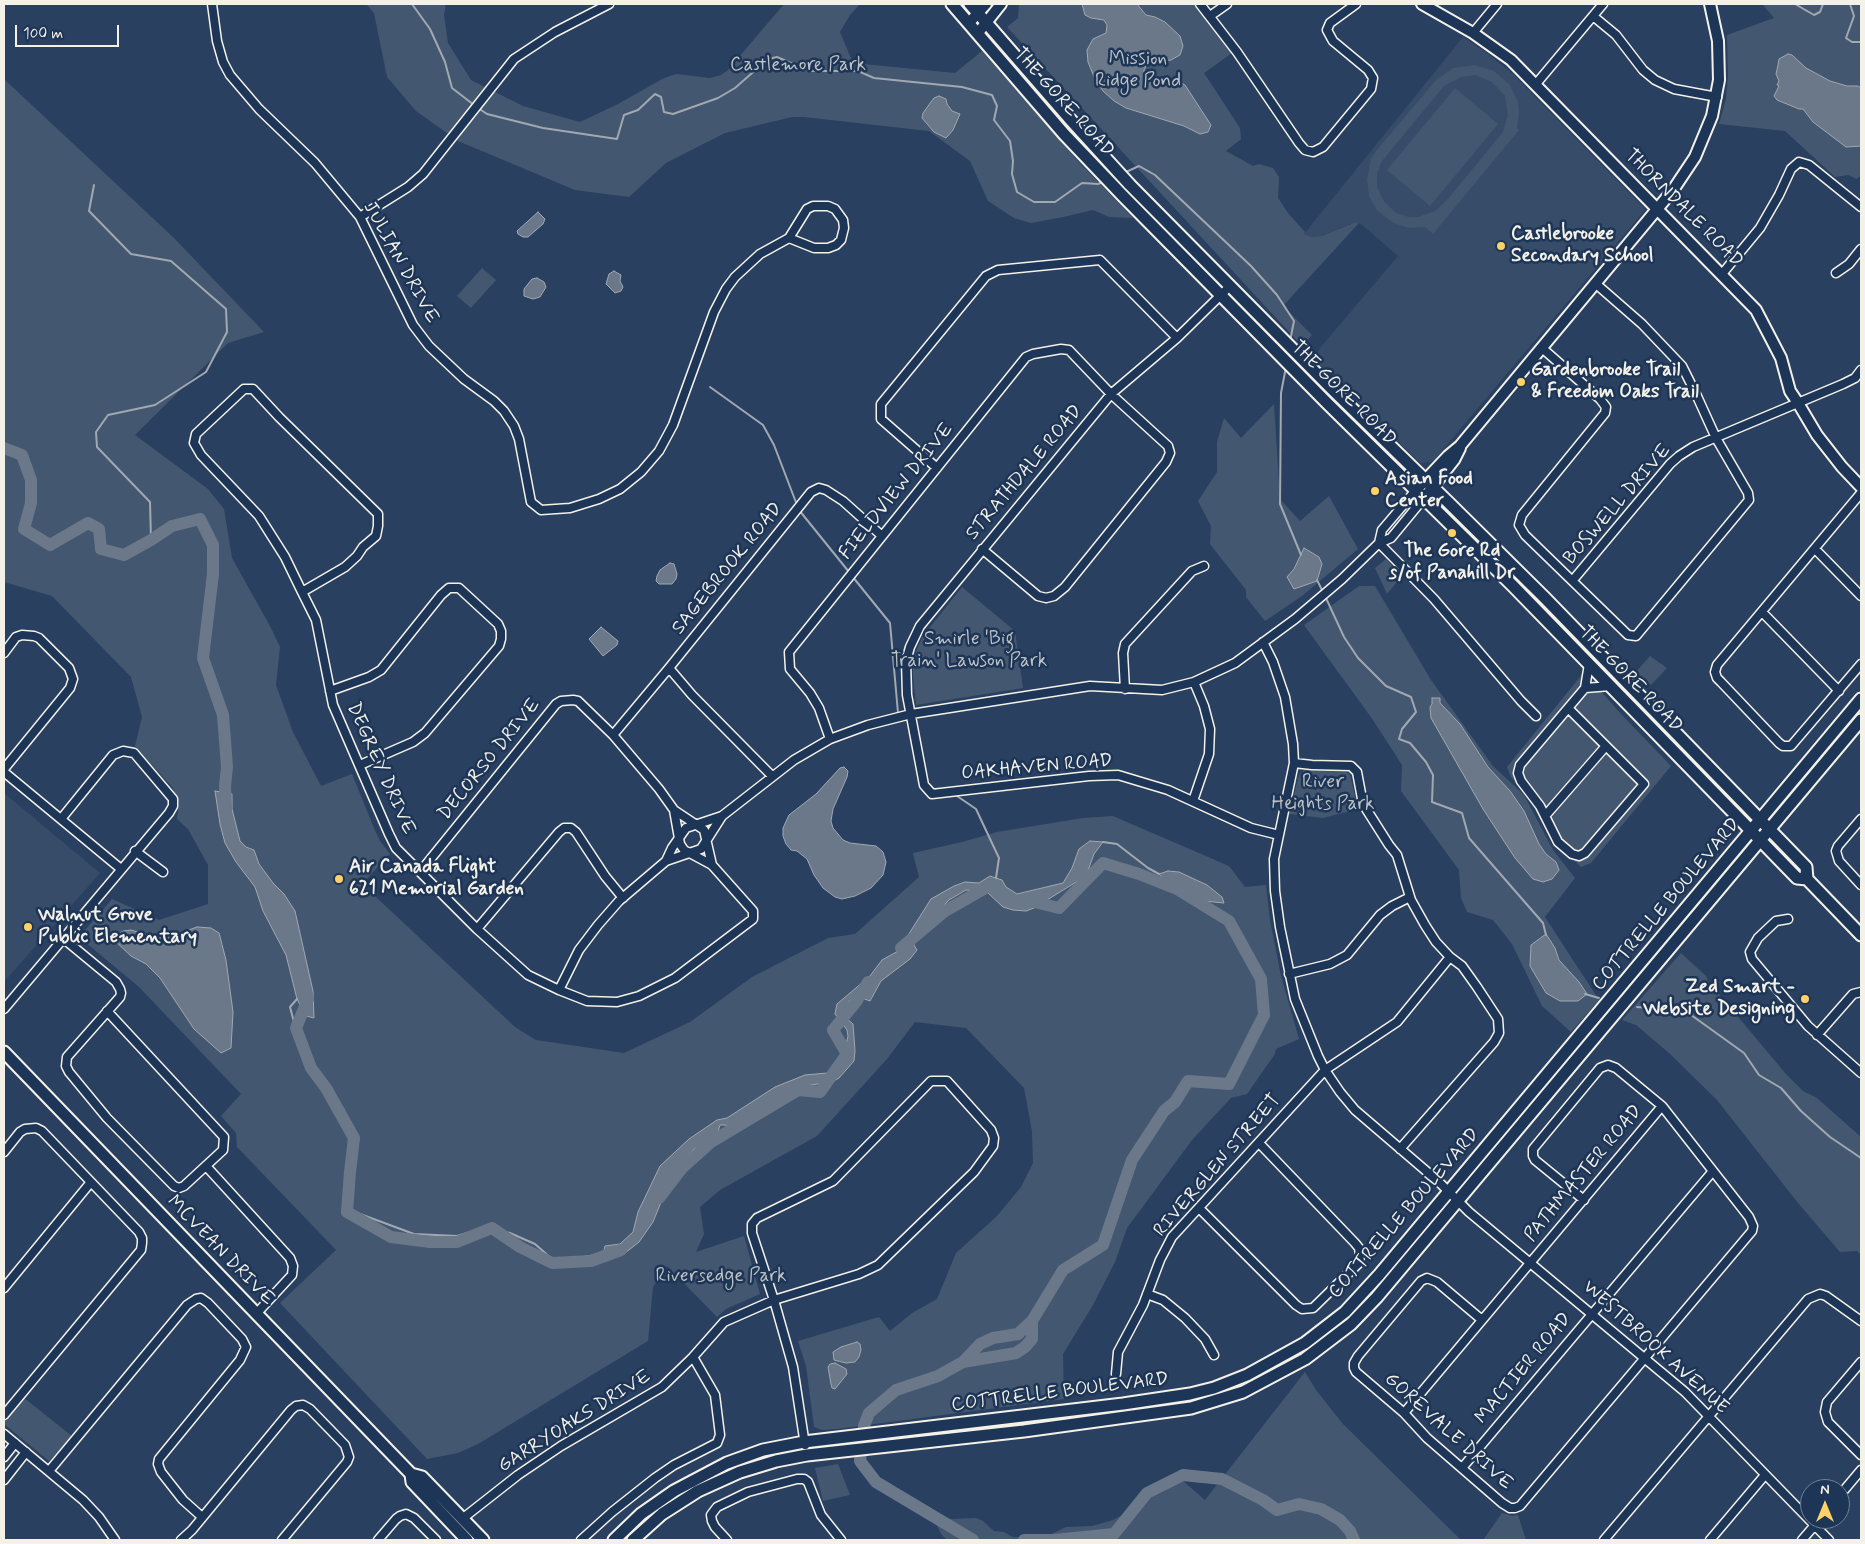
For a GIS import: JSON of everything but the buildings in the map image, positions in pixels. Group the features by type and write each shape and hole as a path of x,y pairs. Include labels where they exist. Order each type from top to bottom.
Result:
{"main road":[{"name":"THE GORE ROAD","path":"952,4 1095,167 1220,296 1513,586 1797,878 1807,880 1861,934"},
{"name":"THE GORE ROAD","path":"970,4 982,8 986,22 1107,161 1298,355 1523,576 1806,867 1807,880"},
{"path":"1513,586 1523,576"},
{"path":"1610,685 1619,675"},
{"name":"COTTRELLE BOULEVARD","path":"614,1540 641,1514 659,1501 701,1476 747,1455 804,1442 1161,1399 1214,1388 1247,1375 1297,1348 1345,1312 1372,1283 1861,699"},
{"name":"COTTRELLE BOULEVARD","path":"632,1540 662,1514 698,1491 757,1466 807,1455 1024,1431 1191,1408 1243,1392 1305,1359 1351,1324 1377,1297 1639,987 1861,720"},
{"name":"MCVEAN DRIVE","path":"4,1052 411,1474 422,1477 483,1540"},
{"name":"MCVEAN DRIVE","path":"411,1474 412,1482 467,1540"}],"street":[{"name":"JULIAN DRIVE","path":"212,4 222,62 230,75 259,109 316,164 360,217 413,325 429,346 449,366 504,411 514,426 520,445 531,502 542,511 576,506 599,499 620,489 641,472 659,451 673,426 714,312 726,289 747,264 760,254 789,238"},
{"path":"360,217 408,188 423,174 514,60 556,32 609,4"},
{"path":"978,33 1001,4"},
{"path":"1200,4 1238,52 1299,143 1305,150 1313,152 1323,148 1371,89 1372,78 1368,70 1328,35 1330,23 1356,4"},
{"path":"1210,16 1227,4"},
{"name":"THORNDALE ROAD","path":"1422,4 1473,33 1501,52 1536,84 1756,310 1781,358 1790,391 1817,435 1842,467 1861,487"},
{"path":"1473,33 1497,4"},
{"path":"1536,84 1603,4"},
{"path":"1379,543 1382,530 1429,484 1448,456 1460,446 1658,209 1679,183 1696,157 1708,130 1717,97 1719,55 1716,29 1710,4"},
{"path":"969,24 982,8"},
{"path":"1593,16 1616,36 1643,70 1655,80 1674,89 1717,97"},
{"path":"1722,274 1760,228 1780,195 1791,169 1799,162 1810,165 1861,207"},
{"path":"813,206 828,206 835,209 843,220 844,228 841,240 836,245 828,248 814,248 789,238 807,209 813,206"},
{"path":"1836,273 1849,264 1861,249"},
{"path":"937,468 881,419 881,404 986,276 998,270 1100,260 1177,338"},
{"path":"1542,348 1600,399 1606,408 1603,418 1519,520 1520,530 1628,635 1636,636 1749,500 1748,493 1716,438 1688,376 1677,360 1642,324 1595,284"},
{"name":"STRATHDALE ROAD","path":"911,714 907,695 906,660 914,635 982,549 1111,394 1177,338 1230,286"},
{"name":"FIELDVIEW DRIVE","path":"830,738 819,708 810,693 790,669 789,652 1026,357 1061,348 1069,350 1111,394"},
{"name":"BOSWELL DRIVE","path":"1573,580 1670,464 1679,456 1716,438 1843,384 1855,378 1861,370"},
{"name":"DEGREY DRIVE","path":"302,592 345,567 357,556 363,547 376,536 378,514 278,417 253,389 244,389 196,434 194,443 201,455 259,516 285,557 302,592 316,620 333,705 388,834 396,848 477,929 528,975 587,1001 617,1002 639,996 675,978 753,919 753,911 712,865 690,852"},
{"path":"982,549 1038,596 1046,598 1054,596 1065,587 1166,462 1170,452 1164,440 1111,394"},
{"name":"SAGEBROOK ROAD","path":"613,735 811,492 819,488 826,490 843,501 882,536"},
{"path":"1861,493 1717,665 1715,672 1717,678 1779,743 1787,747 1794,745 1861,664"},
{"path":"559,990 579,950 598,925 624,898 666,861 698,851 706,842 722,816 794,760 830,738 868,724 911,714 1090,686 1162,690 1194,682 1235,663 1295,619 1342,579 1379,543 1391,538 1420,494"},
{"path":"1379,543 1434,599 1536,716"},
{"path":"1815,548 1861,596"},
{"path":"1125,689 1123,653 1125,644 1192,571 1204,566"},
{"path":"330,691 369,677 381,670 440,595 449,588 459,588 498,624 501,631 499,646 425,733 414,742 360,765"},
{"path":"1762,612 1839,691"},
{"path":"4,653 16,637 22,635 34,636 39,638 69,668 73,678 70,688 4,770 121,869"},
{"name":"WESTBROOK AVENUE","path":"1263,642 1285,697 1293,744 1294,763 1274,859 1275,890 1295,999 1318,1056 1326,1070 1355,1110 1458,1201 1685,1392 1765,1475 1800,1507"},
{"path":"1569,709 1644,784 1585,853 1579,856 1572,854 1558,842 1546,816 1521,781 1518,773 1520,765 1585,688 1589,664"},
{"path":"668,668 772,776"},
{"path":"1193,801 1209,754 1210,729 1204,706 1194,682"},
{"path":"1585,688 1610,685"},
{"name":"DECORSO DRIVE","path":"420,872 556,704 567,699 578,701 613,735 659,789 674,810 680,836"},
{"name":"OAKHAVEN ROAD","path":"911,714 924,785 932,794 1088,776 1118,775 1168,790 1251,828 1279,835"},
{"path":"1546,816 1606,746"},
{"path":"4,1009 173,806 172,799 134,753 124,751 114,756 61,819"},
{"path":"1294,763 1351,766 1357,772 1363,804 1389,846 1397,855 1410,897 1432,937 1450,957 1462,966 1498,1019 1499,1033 1494,1042 1400,1149"},
{"path":"674,810 704,830 706,842"},
{"path":"666,861 672,848 686,828 722,816"},
{"path":"1861,819 1838,846 1836,851 1839,861 1861,885"},
{"path":"477,929 564,828 571,828 576,832 605,876 624,898"},
{"path":"680,836 680,844 684,850 690,852"},
{"name":"DEGREY DRIVE","path":"706,842 712,865"},
{"path":"135,851 163,872"},
{"path":"1290,974 1330,964 1346,955 1380,916 1392,906 1410,897"},
{"path":"1788,919 1776,921 1758,938 1750,952 1752,959 1817,1035 1861,1073"},
{"path":"64,939 118,985 120,989 120,997 107,1011 67,1057 66,1066 107,1118 174,1186 179,1188 184,1186 222,1150 225,1141 222,1133 107,1011"},
{"name":"RIVERGLEN STREET","path":"1116,1374 1118,1352 1143,1306 1160,1260 1172,1237 1326,1070 1398,1022 1450,957"},
{"path":"1817,1035 1853,994 1861,992"},
{"path":"1584,1200 1535,1160 1533,1153 1536,1145 1600,1068 1604,1066 1612,1065 1662,1106 1713,1171"},
{"name":"GARRYOAKS DRIVE","path":"462,1519 518,1475 561,1446 662,1388 724,1322 774,1300 872,1269 974,1172 993,1146 991,1130 947,1081 931,1081 833,1181 757,1218 752,1224 752,1233 774,1300"},
{"name":"PATHMASTER ROAD","path":"1404,1413 1662,1106"},
{"path":"4,1152 20,1132 25,1129 36,1128 42,1131 141,1235 142,1243 141,1250 4,1415"},
{"path":"1199,1208 1302,1309 1313,1308 1358,1262 1359,1248 1355,1243 1259,1143"},
{"path":"206,1166 290,1258 293,1266 292,1275 256,1314"},
{"name":"MACTIER ROAD","path":"1462,1468 1713,1171"},
{"name":"GOREVALE DRIVE","path":"1482,1320 1437,1282 1427,1278 1421,1280 1354,1363 1356,1372 1404,1413 1427,1438 1510,1508 1520,1506 1752,1231 1753,1226 1749,1217 1713,1171"},
{"path":"4,1288 91,1182"},
{"path":"1147,1294 1163,1300 1184,1318 1205,1339 1214,1355"},
{"path":"1604,1540 1808,1299 1820,1294 1826,1296 1861,1321"},
{"path":"49,1471 187,1304 196,1298 201,1298 242,1338 246,1347 240,1360 159,1459 158,1464 161,1472 183,1500 202,1517"},
{"path":"774,1300 793,1367 807,1455"},
{"path":"581,1540 612,1512 655,1478 674,1465 717,1443 720,1435 715,1395 693,1357"},
{"path":"1861,1362 1827,1402 1824,1412 1828,1422 1861,1455"},
{"path":"181,1540 291,1410 296,1406 303,1406 310,1409 345,1445 349,1457 347,1462 282,1540"},
{"path":"4,1434 91,1508 115,1540"},
{"path":"4,1457 15,1443"},
{"path":"4,1480 26,1452"},
{"path":"1850,1483 1861,1470"},
{"path":"1710,1540 1765,1475"},
{"path":"727,1540 712,1521 712,1515 717,1507 748,1492 797,1479 804,1479 808,1482 821,1515 841,1540"},
{"path":"378,1540 396,1519 406,1514 414,1518 436,1540"},
{"path":"1802,1540 1811,1529"},
{"name":"WESTBROOK AVENUE","path":"1822,1529 1829,1540"}],"shaded area":[{"path":"1082,4 1137,4 1146,15 1165,22 1180,36 1183,46 1180,55 1171,60 1147,64 1144,70 1144,77 1151,83 1176,80 1185,85 1211,125 1208,132 1200,134 1184,126 1126,108 1114,101 1103,91 1095,79 1088,62 1087,50 1093,39 1106,33 1107,25 1104,20 1085,15"},
{"name":"Castlebrooke Secondary School","path":"1463,37 1514,75 1645,210 1435,459 1431,462 1420,463 1314,359 1320,348 1398,256 1360,223 1355,222 1322,236 1312,237 1304,234"},
{"path":"1788,54 1792,55 1806,68 1830,81 1861,88 1861,146 1846,147 1813,122 1803,109 1777,100 1774,96 1779,86 1777,85 1779,81 1776,74 1779,59"},
{"path":"939,96 946,99 952,111 960,114 953,130 946,138 934,132 922,118 923,113 934,98"},
{"path":"538,212 545,219 543,224 528,237 518,234 517,231"},
{"path":"614,271 621,275 620,281 623,287 621,291 615,293 606,284 609,274"},
{"path":"537,278 544,282 546,287 540,297 533,299 524,296 524,289 532,279"},
{"path":"1304,548 1319,557 1322,564 1317,581 1294,589 1287,577 1294,569"},
{"path":"670,563 674,564 677,574 676,579 672,584 659,584 656,581 660,570"},
{"path":"601,627 618,641 617,645 603,656 589,639"},
{"path":"1432,698 1440,698 1440,703 1460,724 1488,767 1510,791 1524,811 1539,844 1546,854 1556,862 1559,870 1552,879 1543,882 1533,879 1515,858 1483,809 1431,718 1430,707"},
{"path":"844,767 848,771 847,777 833,809 831,821 833,828 843,840 850,843 876,846 883,852 886,862 883,875 871,888 855,896 842,899 835,897 823,888 814,875 807,859 797,851 791,850 786,844 783,828 789,815 816,794 840,768"},
{"path":"215,791 232,794 232,809 240,841 246,847 254,850 259,864 284,894 295,911 313,991 314,1018 306,1016 297,999 286,955 263,911 255,887 236,862 225,843"},
{"name":"Walnut Grove Public Elementary","path":"4,793 100,873 4,982"},
{"path":"1090,841 1103,842 1094,854 1086,876 1034,908 1026,911 1013,910 1003,907 988,893 977,891 966,890 949,900 914,935 914,945 917,950 910,959 881,981 870,1001 859,997 850,1000 845,1009 844,1016 853,1024 854,1061 839,1078 834,1081 801,1087 782,1096 731,1128 720,1125 717,1135 694,1149 674,1170 653,1222 639,1242 625,1253 608,1257 603,1254 605,1246 620,1244 633,1232 638,1212 660,1166 689,1139 717,1120 727,1118 775,1087 805,1075 827,1073 839,1065 848,1036 847,1030 835,1014 837,1004 870,976 882,960 898,951 931,899 954,886 965,882 979,883 990,876 1002,880 1006,887 1017,894 1063,883 1072,868 1079,849"},
{"path":"1168,871 1179,872 1207,885 1222,897 1224,903 1204,901 1164,880 1159,874"},
{"path":"197,927 211,928 219,933 226,960 233,1012 231,1048 221,1053 194,1029 160,978 146,964 131,956 113,937 118,937 123,931 131,930 158,938 169,937"},
{"path":"1546,934 1555,948 1559,960 1587,994 1578,1001 1560,1001 1546,993 1530,966 1531,945"},
{"path":"857,1342 860,1344 861,1350 855,1362 846,1363 834,1360 833,1352 841,1347"},
{"path":"835,1363 846,1369 847,1374 835,1389 832,1388 828,1367 830,1364"}],"green space":[{"name":"Castlemore Park","path":"366,4 446,4 444,15 448,43 471,80 523,106 580,122 618,104 664,78 676,74 710,78 721,75 728,70 784,4 860,4 850,15 840,32 853,63 955,73 982,51 1078,161 1133,218 1109,217 1093,210 1031,223 1014,218 988,201 970,161 929,131 804,117 792,117 725,133 666,163 629,197 575,190 458,141 416,111 387,77 374,13"},
{"name":"Mission Ridge Pond","path":"1019,4 1195,4 1232,53 1204,73 1240,128 1241,139 1226,151 1253,166 1259,164 1273,168 1279,177 1278,198 1305,232 1304,234 1312,237 1322,236 1356,222 1358,224 1283,306 1312,335 1302,346 1007,27 1018,18"},
{"path":"1762,4 1861,4 1861,175 1857,179 1848,175 1835,177 1785,131 1719,124 1726,99 1728,76 1727,35 1774,18"},
{"path":"1474,65 1494,71 1509,84 1518,102 1517,128 1519,130 1433,234 1425,227 1409,228 1393,223 1377,210 1369,196 1367,180 1371,159 1377,150 1436,80 1453,68","holes":["1475,75 1492,82 1505,96 1508,115 1503,132 1447,200 1435,211 1418,217 1409,217 1396,213 1383,200 1377,187 1377,173 1382,161 1444,86 1461,77"]},
{"name":"Riversedge Park","path":"4,79 174,238 264,332 228,343 135,435 208,489 224,509 232,558 280,647 276,685 293,732 321,786 352,774 380,841 390,854 362,884 515,1027 536,1040 624,1053 690,1022 752,977 828,938 855,934 919,877 913,853 997,832 1083,818 1113,816 1229,866 1245,887 1266,885 1270,920 1281,976 1299,1039 1276,1049 1275,1054 1247,1094 1231,1098 1192,1140 1127,1228 1115,1262 1093,1305 1063,1354 1064,1399 837,1429 822,1430 814,1427 806,1366 798,1341 879,1317 890,1331 912,1313 937,1299 956,1253 997,1216 1021,1187 1033,1163 1032,1131 1024,1088 966,1028 915,1022 887,1059 817,1136 720,1190 700,1207 704,1234 696,1252 744,1236 760,1294 726,1309 717,1317 667,1266 653,1287 648,1341 478,1444 458,1453 427,1459 280,1303 336,1250 237,1147 236,1133 221,1116 241,1094 139,987 79,937 112,899 159,920 208,904 208,865 188,829 177,819 179,803 172,787 135,746 142,717 131,677 52,596 4,582"},
{"path":"1455,88 1498,124 1430,206 1387,170"},
{"path":"482,268 496,280 471,308 457,296"},
{"path":"1274,404 1280,499 1300,521 1329,496 1358,549 1302,596 1265,621 1246,597 1246,590 1210,544 1211,526 1198,501 1217,472 1217,442 1224,418 1241,438"},
{"path":"1386,559 1402,576 1387,594 1375,568"},
{"path":"1359,586 1375,586 1431,680 1493,766 1524,795 1553,850 1575,878 1545,917 1599,1000 1571,1032 1542,1006 1512,944 1493,920 1467,912 1461,898 1459,870 1401,791 1402,765 1373,720 1304,625"},
{"name":"Smirle 'Big Train' Lawson Park","path":"962,587 1015,631 1023,688 916,705 913,663 917,649 923,636"},
{"path":"1650,656 1667,668 1651,685 1635,673"},
{"path":"1584,672 1671,766 1591,863 1581,867 1550,837 1528,797 1511,777 1507,767"},
{"name":"River Heights Park","path":"1304,770 1347,772 1350,775 1358,809 1323,818 1289,814 1299,775"},
{"path":"1681,953 1706,976 1708,981 1786,1074 1803,1091 1817,1098 1861,1137 1861,1255 1857,1251 1840,1252 1798,1203 1717,1100 1669,1053 1636,1025 1622,1020"},
{"path":"1305,1372 1316,1390 1343,1424 1461,1540 947,1540 941,1534 932,1515 952,1519 976,1518 983,1521 994,1531 1004,1532 1013,1537 1043,1538 1066,1527 1092,1526 1113,1520 1128,1512 1160,1482 1183,1481 1205,1500"},
{"path":"24,1398 72,1436 49,1461 4,1424 4,1421"},
{"path":"838,1464 850,1495 823,1501 815,1468"},
{"path":"1502,1513 1512,1516 1518,1515 1526,1540 1483,1540"}],"waterway":[{"path":"412,4 430,29 445,62 452,88 474,105"},
{"path":"1795,4 1814,15 1820,12 1823,4"},
{"path":"1850,4 1854,16 1846,38 1852,42 1861,42"},
{"path":"478,108 487,114 543,128 617,139 624,115 638,110 655,94 661,97 664,112 673,114 718,98 735,88 768,59 777,57 809,71 858,71 874,78 962,87 992,95 997,106 994,120 1010,141 1013,161 1012,174 1017,192 1034,202 1055,202 1082,183 1098,184 1103,182"},
{"path":"1126,172 1139,166 1155,175 1251,266 1277,295 1294,321 1290,341"},
{"path":"94,185 89,211 131,254 171,261 226,309 227,332 206,372 155,405 108,415 96,432 97,447 150,502 151,540"},
{"path":"1286,367 1281,393 1280,504 1301,555"},
{"path":"710,387 763,425 774,445 797,505"},
{"path":"4,448 22,455 31,480 31,503 24,529 50,545 88,523 99,529 101,549 124,555 172,526 200,519 213,545 213,574 203,658 223,715 227,767 225,786 226,809"},
{"path":"799,510 849,572"},
{"path":"852,576 890,623 898,713"},
{"path":"1317,580 1323,592"},
{"path":"1325,596 1344,637 1358,658 1386,686 1411,697 1416,712 1402,729 1399,739 1410,743 1426,762 1433,775 1432,802 1462,813 1469,838 1543,923 1546,935"},
{"path":"957,796 976,809 999,858 996,878"},
{"path":"1103,842 1117,844 1148,868 1159,874"},
{"path":"973,1540 876,1482 860,1461 864,1426 869,1413 896,1390 938,1376 963,1362 980,1344 993,1338 1018,1334 1032,1321 1063,1270 1103,1245 1132,1160 1164,1111 1175,1102 1188,1081 1229,1084 1264,1015 1261,979 1229,921 1177,889 1139,874 1103,863 1059,908 1026,900"},
{"path":"901,948 945,911 989,886 993,888"},
{"path":"659,1198 682,1168 711,1142 798,1090 820,1092 847,1054 833,1030 856,1002 868,982"},
{"path":"307,994 308,999 296,1028 311,1068 326,1088 354,1138 347,1212 391,1237 430,1242 457,1242 492,1228 520,1247 552,1263 591,1261 621,1250"},
{"path":"1585,994 1599,998"},
{"path":"297,999 290,1007 305,1064 326,1085 344,1110 351,1131 352,1157 346,1184 347,1201 352,1211 414,1234 457,1236 484,1228 510,1233 535,1244 553,1260 603,1254"},
{"path":"1637,1007 1664,1009 1670,1006 1680,1007 1744,1053 1759,1075 1781,1088 1801,1111 1830,1137 1861,1158"},
{"path":"963,1362 1016,1353 1032,1339 1032,1321"},
{"path":"1024,1540 1054,1540 1114,1534 1147,1493 1183,1475 1222,1479 1263,1500 1277,1510 1299,1504 1321,1509 1340,1520 1350,1531 1354,1540"}],"place":[{"name":"Castlebrooke Secondary School","path":"1501,246"},
{"name":"Gardenbrooke Trail & Freedom Oaks Trail","path":"1521,382"},
{"name":"Asian Food Center","path":"1375,491"},
{"name":"The Gore Rd s/of Panahill Dr","path":"1452,533"},
{"name":"Air Canada Flight 621 Memorial Garden","path":"339,879"},
{"name":"Walnut Grove Public Elementary","path":"28,927"},
{"name":"Zed Smart - Website Designing","path":"1805,999"}]}
